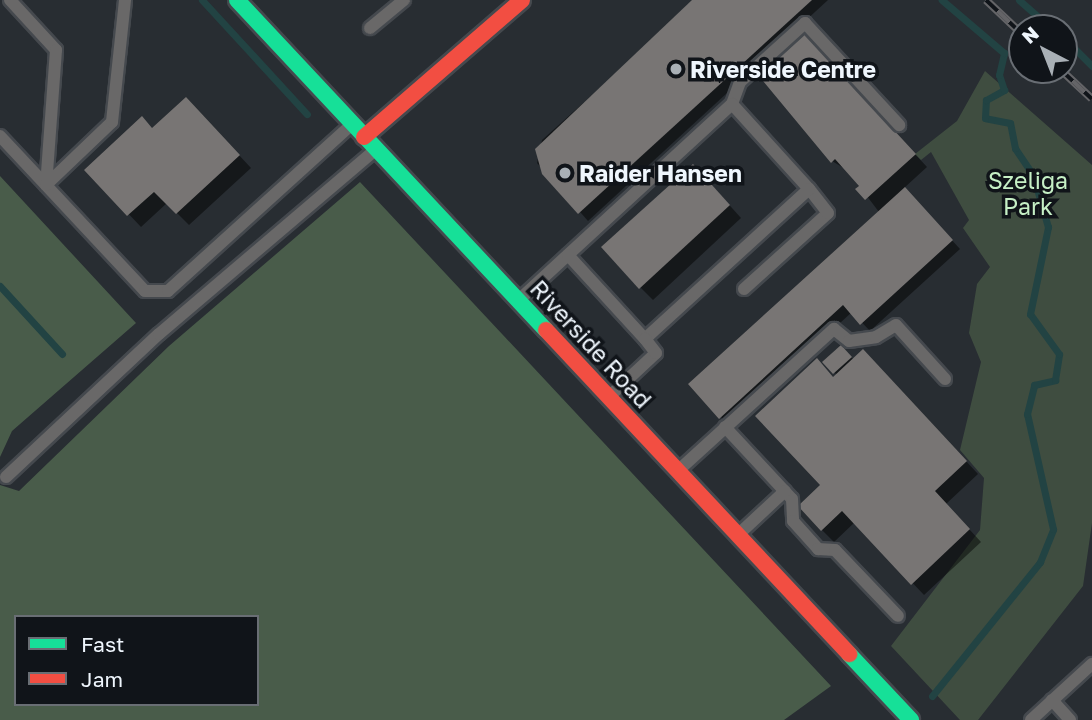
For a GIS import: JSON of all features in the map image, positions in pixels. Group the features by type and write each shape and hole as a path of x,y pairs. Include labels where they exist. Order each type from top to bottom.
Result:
{"street":[{"name":"Riverside Road","path":"237,0 911,720"},
{"path":"370,143 502,15 522,0"}],"lane":[{"path":"10,0 56,50 46,185"},
{"path":"46,185 113,122 125,0"},
{"path":"370,29 404,0"},
{"path":"490,0 502,15"},
{"path":"518,301 732,104 740,82 805,23 899,125"},
{"path":"732,104 828,213 744,289"},
{"path":"0,136 145,291 168,291 352,124"},
{"path":"6,477 370,143"},
{"path":"645,338 809,189"},
{"path":"568,255 656,353 610,397"},
{"path":"678,470 834,328 849,341 876,337 896,325 945,379"},
{"path":"725,427 792,499 793,521 818,549 835,550 898,616"},
{"path":"738,535 785,491"},
{"path":"1031,720 1092,664"},
{"path":"1052,701 1070,720"}],"green space":[{"name":"Szeliga Park","path":"985,71 1092,165 1092,523 1083,586 978,720 960,720 891,646 980,530 984,478 960,450 981,362 969,333 977,284 990,267 963,228 969,220 931,152 921,160 915,154 957,121"},
{"path":"0,176 136,323 12,431 0,457"},
{"path":"360,182 831,686 784,720 0,720 0,485 19,491 169,346"}],"building":[{"name":"Riverside Centre","path":"692,0 812,0 578,214 542,174 535,149"},
{"path":"805,34 916,154 865,200 855,189 859,186 835,159 831,163 759,76"},
{"path":"186,97 240,155 176,214 154,192 127,216 84,170 142,116 152,128"},
{"path":"693,164 730,205 639,289 601,247"},
{"path":"905,187 953,240 860,325 843,305 719,419 688,384"},
{"path":"841,345 852,357 833,374 822,362"},
{"path":"863,349 967,461 935,491 970,529 911,585 842,511 821,531 798,506 820,485 755,416 817,358 833,377"}],"waterway":[{"path":"202,0 307,114"},
{"path":"932,696 1040,562 1053,529 1027,414 1034,385 1055,380 1059,354 1030,314 1048,227 1033,175 1015,148 1010,123 985,118 986,100 1004,90 999,75 1004,53 942,0"},
{"path":"1019,0 1035,14"},
{"path":"1078,52 1092,66"},
{"path":"0,286 62,354"}],"railway":[{"path":"986,0 1008,21"},
{"path":"1076,84 1092,99"}],"traffic: fast":[{"path":"237,0 546,330"},
{"path":"849,654 911,720"}],"traffic: jam":[{"path":"364,137 522,0"},
{"path":"546,330 849,654"}],"place":[{"name":"Riverside Centre","path":"676,69"},
{"name":"Raider Hansen","path":"565,173"}]}
